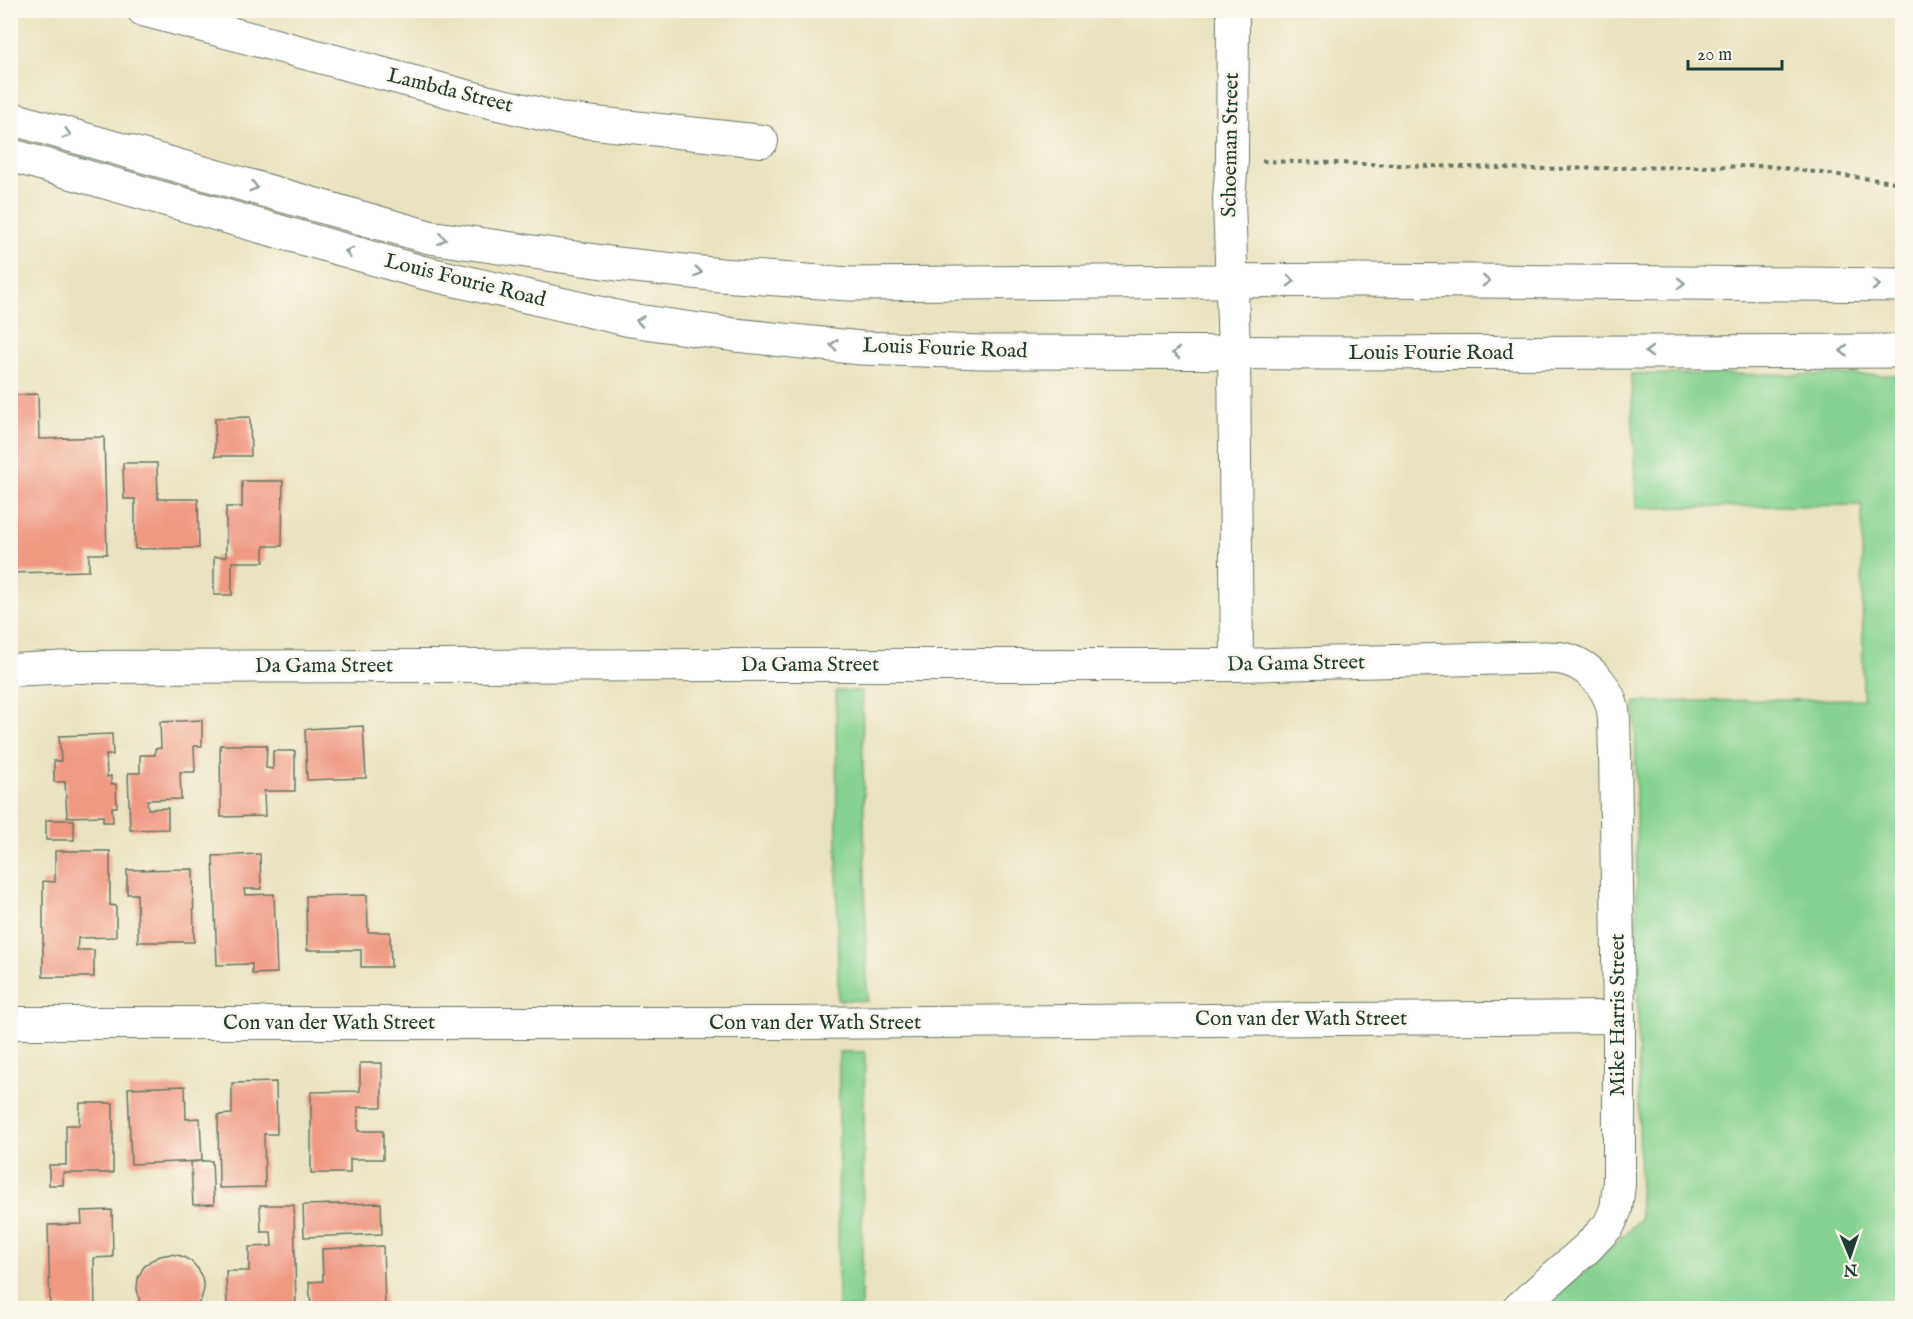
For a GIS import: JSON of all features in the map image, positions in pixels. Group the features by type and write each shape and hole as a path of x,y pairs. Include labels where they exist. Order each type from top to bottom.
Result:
{"main road":[{"name":"Louis Fourie Road","path":"10,118 429,237 617,264 849,284 1232,280 1902,285"},
{"name":"Louis Fourie Road","path":"10,155 421,272 630,320 735,335 861,348 982,352 1902,351"}],"street":[{"name":"Lambda Street","path":"142,10 485,101 567,120 762,141"},
{"name":"Schoeman Street","path":"1233,10 1233,160 1229,199 1234,353 1238,665"},
{"name":"Da Gama Street","path":"10,670 84,667 710,664 1238,665 1560,658 1577,663 1592,673 1600,684"},
{"name":"Mike Harris Street","path":"1519,1308 1587,1248 1609,1225 1616,1209 1619,1185 1619,1017 1615,752 1613,710 1600,684"},
{"name":"Con van der Wath Street","path":"10,1023 807,1023 1619,1017"}],"path":[{"path":"1233,160 1535,169 1767,166 1902,183"}],"green space":[{"path":"1631,374 1902,375 1902,1308 1540,1308 1591,1267 1640,1219 1635,702 1863,699 1862,505 1636,508"},
{"path":"836,691 862,691 867,1001 838,1000"},
{"path":"839,1052 865,1052 861,1308 838,1308"}],"building":[{"path":"38,394 39,439 104,437 107,554 89,554 89,571 10,573 10,395"},
{"path":"250,417 251,456 215,456 215,418"},
{"path":"123,463 157,463 158,499 198,499 199,548 135,549 135,499 124,499"},
{"path":"242,481 283,481 282,546 264,546 264,562 232,562 232,595 214,595 214,557 226,557 226,507 242,507"},
{"path":"202,720 202,746 194,746 195,772 180,772 181,799 147,800 148,809 168,808 168,829 130,830 128,773 140,773 140,755 155,755 155,749 161,748 160,722"},
{"path":"363,726 366,778 307,780 305,729"},
{"path":"112,734 113,755 106,755 107,777 111,776 111,784 116,784 117,807 112,807 113,822 103,822 103,816 67,817 65,782 54,782 54,761 61,761 59,736"},
{"path":"220,745 267,745 266,768 273,769 273,751 295,751 295,791 264,791 265,816 221,817"},
{"path":"46,820 74,820 74,840 46,840"},
{"path":"55,851 110,851 110,905 116,906 116,937 78,938 77,950 94,950 94,977 43,977 43,881 55,882"},
{"path":"260,854 261,889 244,889 245,895 274,894 277,973 252,974 252,964 217,965 213,856"},
{"path":"193,869 194,942 138,942 137,894 127,894 127,870"},
{"path":"367,895 368,932 390,932 391,967 361,967 361,950 307,950 306,896"},
{"path":"360,1063 382,1063 382,1107 358,1107 358,1131 383,1131 383,1159 350,1159 350,1173 311,1173 311,1092 360,1091"},
{"path":"276,1082 277,1134 264,1134 265,1187 219,1188 218,1115 232,1114 232,1083"},
{"path":"185,1086 186,1119 200,1118 202,1161 131,1164 128,1088"},
{"path":"80,1103 113,1103 113,1173 63,1173 63,1185 49,1185 49,1165 66,1165 66,1125 79,1125"},
{"path":"212,1161 214,1204 193,1205 191,1162"},
{"path":"381,1203 382,1234 304,1237 303,1205"},
{"path":"260,1205 294,1205 296,1308 227,1308 226,1271 249,1271 249,1247 272,1246 271,1232 261,1232"},
{"path":"112,1210 113,1257 94,1258 95,1308 50,1308 48,1225 82,1224 81,1211"},
{"path":"383,1246 385,1306 311,1308 309,1282 323,1281 322,1249"},
{"path":"171,1254 191,1261 198,1269 204,1289 201,1300 195,1308 141,1308 137,1289 138,1278 143,1268 160,1256"}]}
